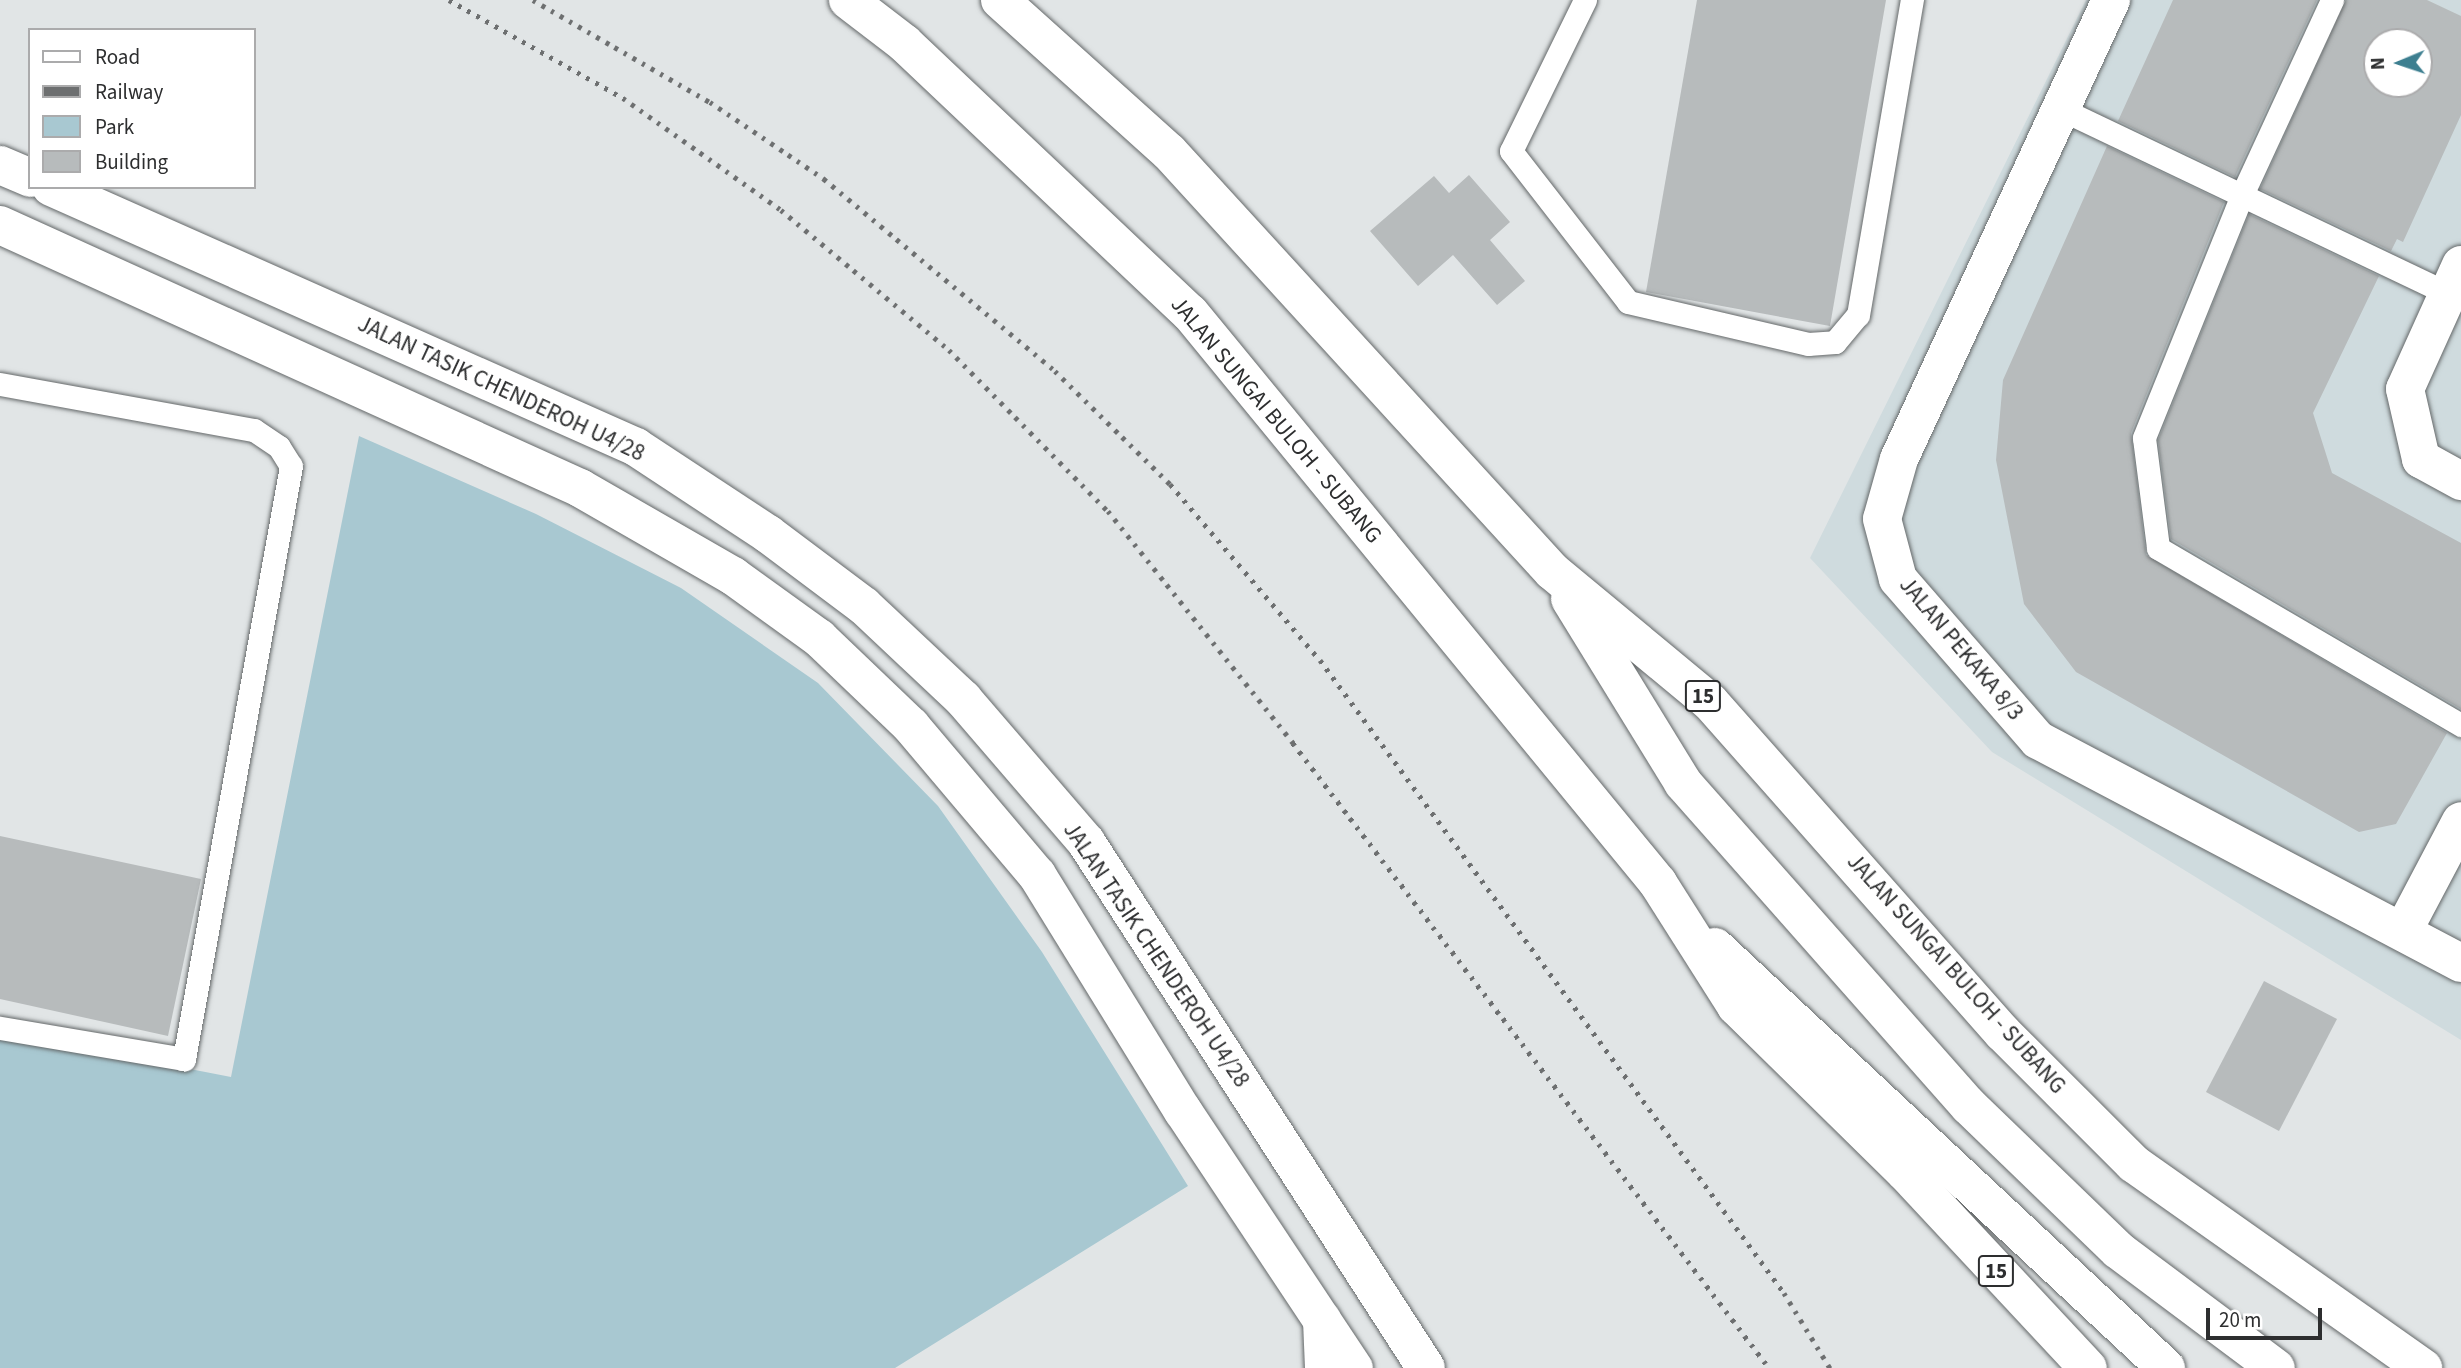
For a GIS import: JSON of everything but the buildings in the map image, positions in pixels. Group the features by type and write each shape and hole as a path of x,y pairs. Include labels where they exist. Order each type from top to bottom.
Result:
{"main road":[{"name":"JALAN SUNGAI BULOH - SUBANG","path":"848,0 904,43 1190,313 1658,883 1714,947 2166,1368"},
{"name":"JALAN SUNGAI BULOH - SUBANG","path":"1000,0 1170,152 1552,571 1710,702 2003,1032 2134,1164 2423,1368"},
{"name":"JALAN PEKAKA 8/3","path":"2111,0 1899,459 1882,519 1898,579 2038,740 2461,963"},
{"path":"0,164 28,177"},
{"name":"JALAN TASIK CHENDEROH U4/28","path":"56,189 636,447 768,534 864,606 963,699 1086,842 1426,1368"},
{"path":"0,225 580,488 733,576 819,638 911,726 1037,875 1354,1368"},
{"path":"2455,280 2405,389 2421,459 2461,481"},
{"name":"JALAN SUNGAI BULOH - SUBANG","path":"1552,571 1683,783 1942,1075 2118,1250 2276,1368"},
{"path":"2403,931 2461,821"},
{"name":"JALAN SUNGAI BULOH - SUBANG","path":"1658,883 1736,1006 1905,1172 2088,1368"},
{"path":"1322,1320 1324,1368"}],"lane":[{"path":"1585,0 1511,151 1628,302 1808,344 1835,342 1858,315 1912,0"},
{"path":"2332,0 2242,195 2144,438 2158,548 2461,725"},
{"path":"2061,109 2242,195 2455,280"},
{"path":"0,384 254,430 279,447 291,466 184,1059 0,1028"}],"shaded area":[{"path":"2086,0 2461,0 2461,1040 1992,752 1810,558"}],"green space":[{"path":"359,436 536,514 681,588 818,683 938,806 1042,952 1188,1186 895,1368 0,1368 0,1032 231,1077"}],"railway":[{"path":"449,0 623,98 781,210 949,350 1108,511 1293,743 1769,1368"},
{"path":"533,0 710,102 824,179 1055,371 1170,484 1320,660 1784,1293 1830,1368"}]}
